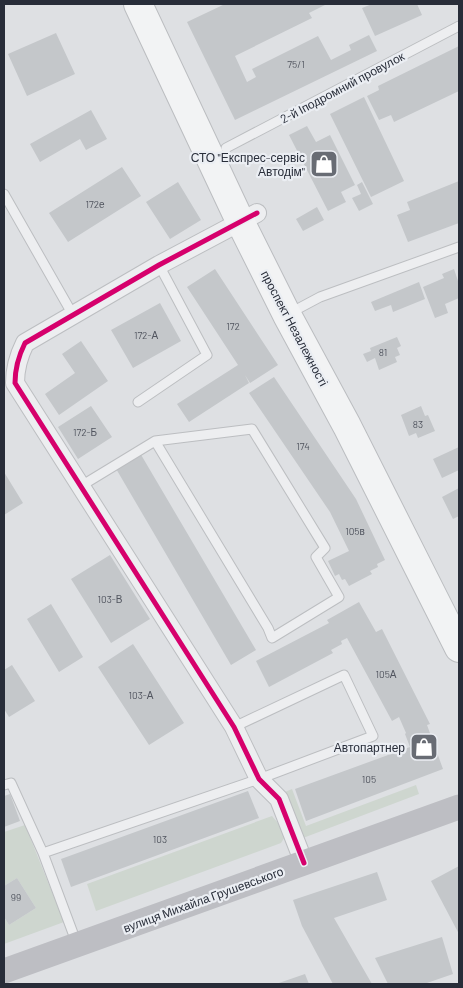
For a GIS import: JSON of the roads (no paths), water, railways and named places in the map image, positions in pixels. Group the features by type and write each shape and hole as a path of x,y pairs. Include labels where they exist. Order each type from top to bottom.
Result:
{"main road":[{"name":"проспект Незалежності","path":"138,4 249,217 295,310 459,615"},
{"name":"проспект Незалежності","path":"158,4 226,148 249,217"},
{"name":"проспект Незалежності","path":"295,310 347,426 459,648"},
{"name":"вулиця Михайла Грушевського","path":"4,971 459,807"},
{"name":"вулиця Михайла Грушевського","path":"4,984 459,821"}],"street":[{"path":"249,217 159,265 25,343 17,362 15,383 234,727 259,778 279,799 304,863"}],"lane":[{"name":"2-й Іподромний провулок","path":"226,148 459,26"},
{"path":"4,194 73,315"},
{"path":"295,310 320,297 459,247"},
{"path":"138,402 207,355 159,265"},
{"path":"81,486 155,441 252,429 325,548 316,557 340,598 272,638 268,628 155,441"},
{"path":"43,853 373,736 344,675 234,727"},
{"path":"4,785 11,783 43,853 77,944"}],"place":[{"name":"СТО \"Експрес-сервіс Автодім\"","path":"324,164"},
{"name":"Автопартнер","path":"424,747"}]}
